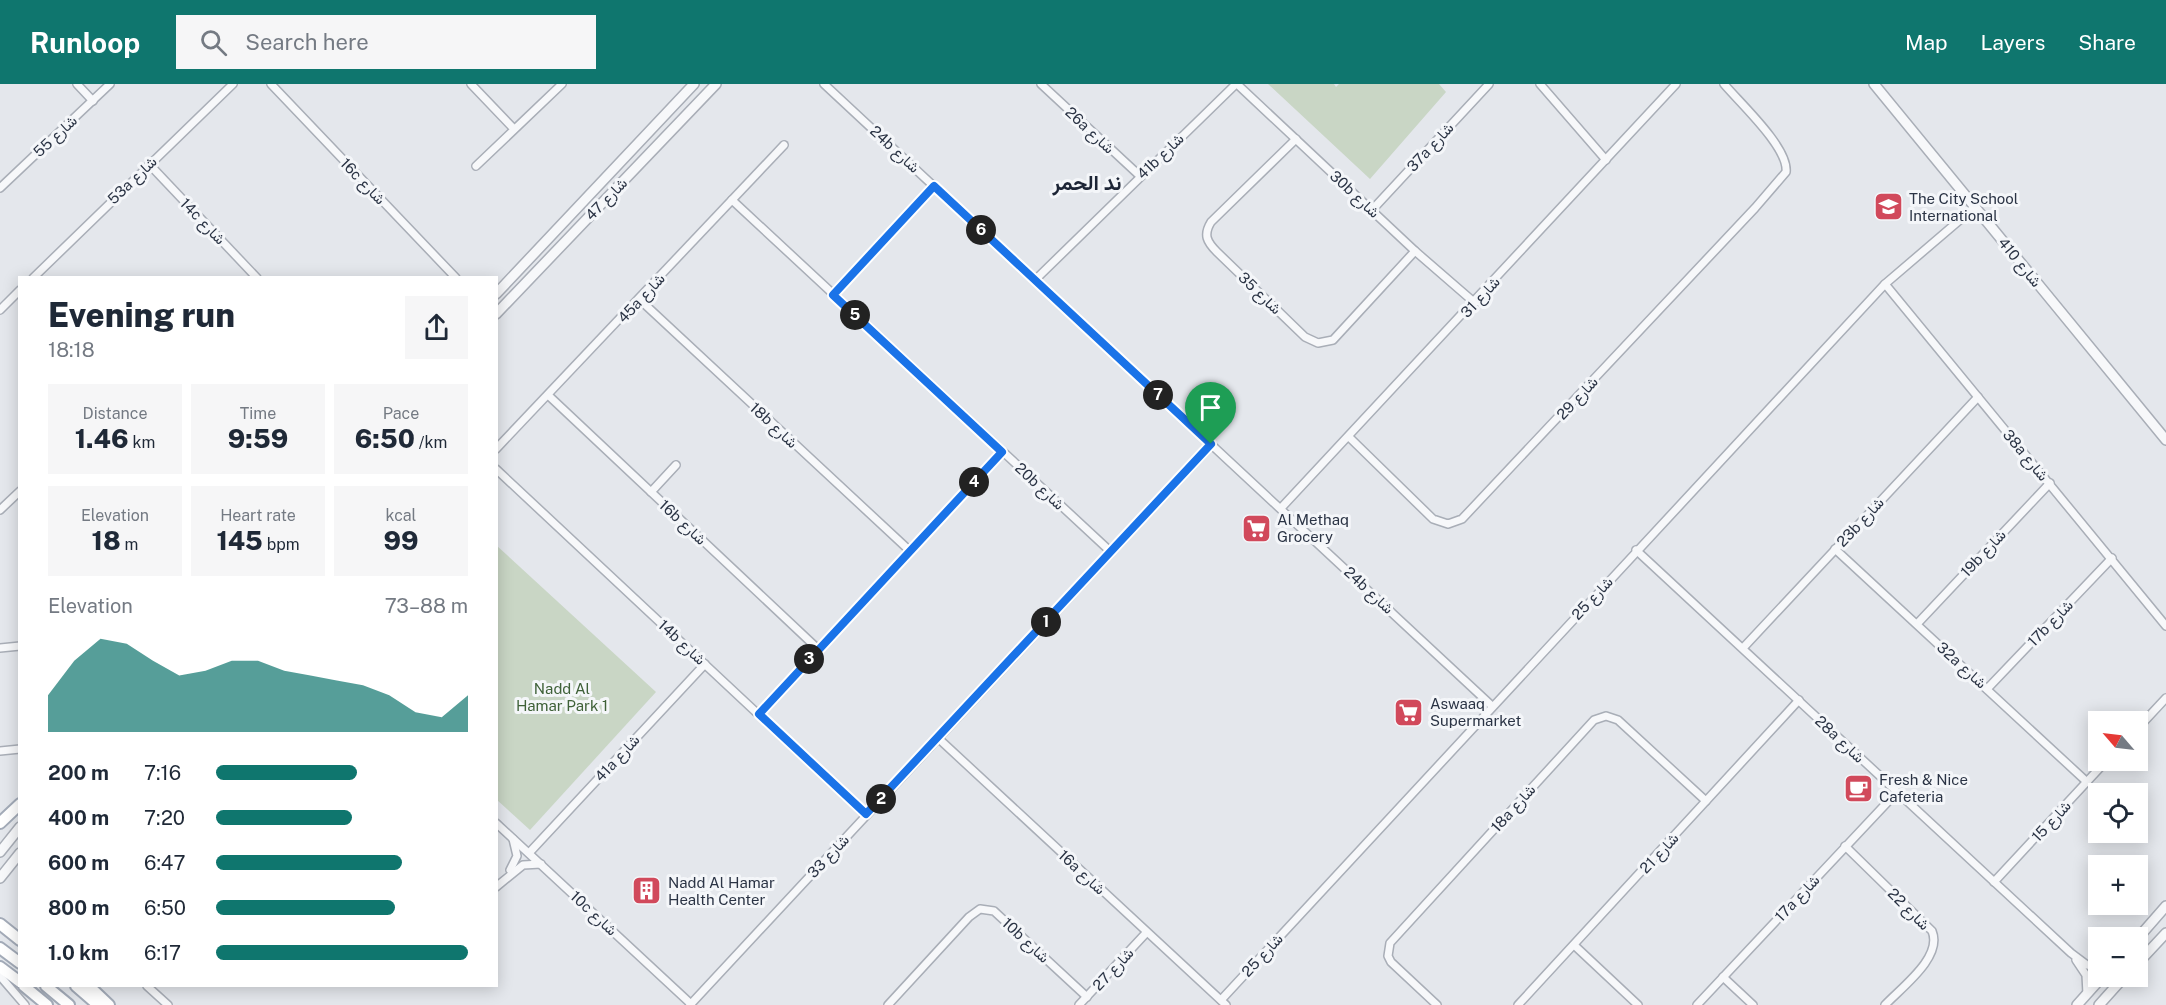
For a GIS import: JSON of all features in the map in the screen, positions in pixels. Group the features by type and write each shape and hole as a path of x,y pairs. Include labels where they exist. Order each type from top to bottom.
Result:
{"main road":[{"path":"0,823 18,806"},
{"path":"0,924 18,938"},
{"path":"0,948 18,962"},
{"path":"0,967 18,980"},
{"path":"25,987 47,1005"},
{"path":"47,987 69,1005"},
{"path":"77,987 98,1005"},
{"path":"90,987 110,1005"}],"street":[{"path":"77,84 93,101"},
{"name":"شارع 55","path":"0,188 110,84"},
{"name":"53a شارع","path":"35,276 234,84"},
{"name":"16c شارع","path":"271,84 454,276"},
{"path":"471,84 514,129"},
{"path":"476,166 562,84"},
{"name":"شارع 47","path":"499,291 694,84"},
{"name":"شارع 47","path":"498,312 716,84"},
{"name":"24b شارع","path":"824,84 1211,444 1282,507 1492,706"},
{"name":"26a شارع","path":"1041,84 1140,176"},
{"name":"41b شارع","path":"1035,280 1236,84"},
{"name":"30b شارع","path":"1236,84 1415,251 1475,303"},
{"name":"37a شارع","path":"1372,210 1489,84"},
{"path":"1540,84 1606,160"},
{"name":"شارع 31","path":"1282,507 1475,303 1676,84"},
{"name":"شارع 29","path":"1349,437 1433,519 1448,524 1462,519 1778,184 1786,172 1787,165 1777,146 1724,84"},
{"name":"شارع 410","path":"1874,84 2166,440"},
{"name":"شارع 35","path":"1296,139 1211,222 1206,230 1206,238 1217,252 1300,332 1318,343 1333,340 1415,251"},
{"name":"45a شارع","path":"498,447 784,145"},
{"name":"14c شارع","path":"149,164 255,276"},
{"path":"833,295 934,186"},
{"name":"20b شارع","path":"732,201 1111,552"},
{"name":"شارع 25","path":"1223,1003 1492,706 1885,284 1975,207"},
{"path":"245,276 250,270"},
{"name":"38a شارع","path":"1885,284 2166,626"},
{"path":"0,309 18,292"},
{"name":"18b شارع","path":"639,300 910,551"},
{"name":"16b شارع","path":"548,395 818,649"},
{"name":"23b شارع","path":"1743,648 1978,397"},
{"name":"شارع 33","path":"690,1004 1211,444"},
{"path":"759,714 1002,452"},
{"path":"651,492 676,465"},
{"name":"14b شارع","path":"498,471 866,814"},
{"name":"19b شارع","path":"1917,624 2050,483"},
{"path":"0,510 18,493"},
{"name":"32a شارع","path":"1835,549 2087,782"},
{"name":"28a شارع","path":"1636,550 2071,953 2088,964"},
{"name":"17b شارع","path":"1988,689 2112,558"},
{"path":"0,648 18,646"},
{"name":"41a شارع","path":"529,853 705,664"},
{"path":"2148,717 2166,698"},
{"name":"شارع 21","path":"1518,1005 1799,700"},
{"name":"18a شارع","path":"1437,1005 1391,962 1388,949 1390,943 1594,720 1606,716 1618,720 1706,801"},
{"name":"16a شارع","path":"938,738 1223,1003"},
{"path":"0,751 18,749"},
{"name":"شارع 15","path":"1994,882 2097,771"},
{"name":"17a شارع","path":"1697,1005 1897,792"},
{"name":"10c شارع","path":"498,824 690,1004"},
{"path":"0,852 18,830"},
{"path":"504,879 517,856 512,837"},
{"name":"شارع 22","path":"1845,846 1932,931 1935,938 1933,954 1885,1005"},
{"path":"0,878 18,856"},
{"path":"498,885 523,865 541,864"},
{"path":"2148,927 2166,906"},
{"name":"10b شارع","path":"888,1005 974,912 987,909 999,915 1087,997"},
{"name":"شارع 27","path":"1079,1005 1146,933"},
{"path":"2148,952 2166,933"},
{"path":"1574,945 1633,1003"},
{"name":"28a شارع","path":"2071,953 2086,975 2086,995"},
{"path":"0,976 25,1005"},
{"path":"1723,977 1753,1005"},
{"path":"148,987 168,1005"},
{"path":"2077,1005 2093,987"},
{"path":"2099,1005 2115,987"}],"green space":[{"path":"1268,84 1334,84 1336,87 1339,84 1439,84 1446,92 1370,179"},
{"name":"Nadd Al Hamar Park 1","path":"498,547 656,692 530,830 498,801"}],"place":[{"name":"The City School International","path":"1888,207"},
{"name":"Al Methaq Grocery","path":"1256,528"},
{"name":"Aswaaq Supermarket","path":"1409,712"},
{"name":"Fresh & Nice Cafeteria","path":"1858,788"},
{"name":"Nadd Al Hamar Health Center","path":"647,891"}],"district":[{"name":"ند الحمر","path":"1087,182"}],"route":[{"path":"934,186 1211,444 866,814 759,714 1002,452 833,295 934,186"}]}
